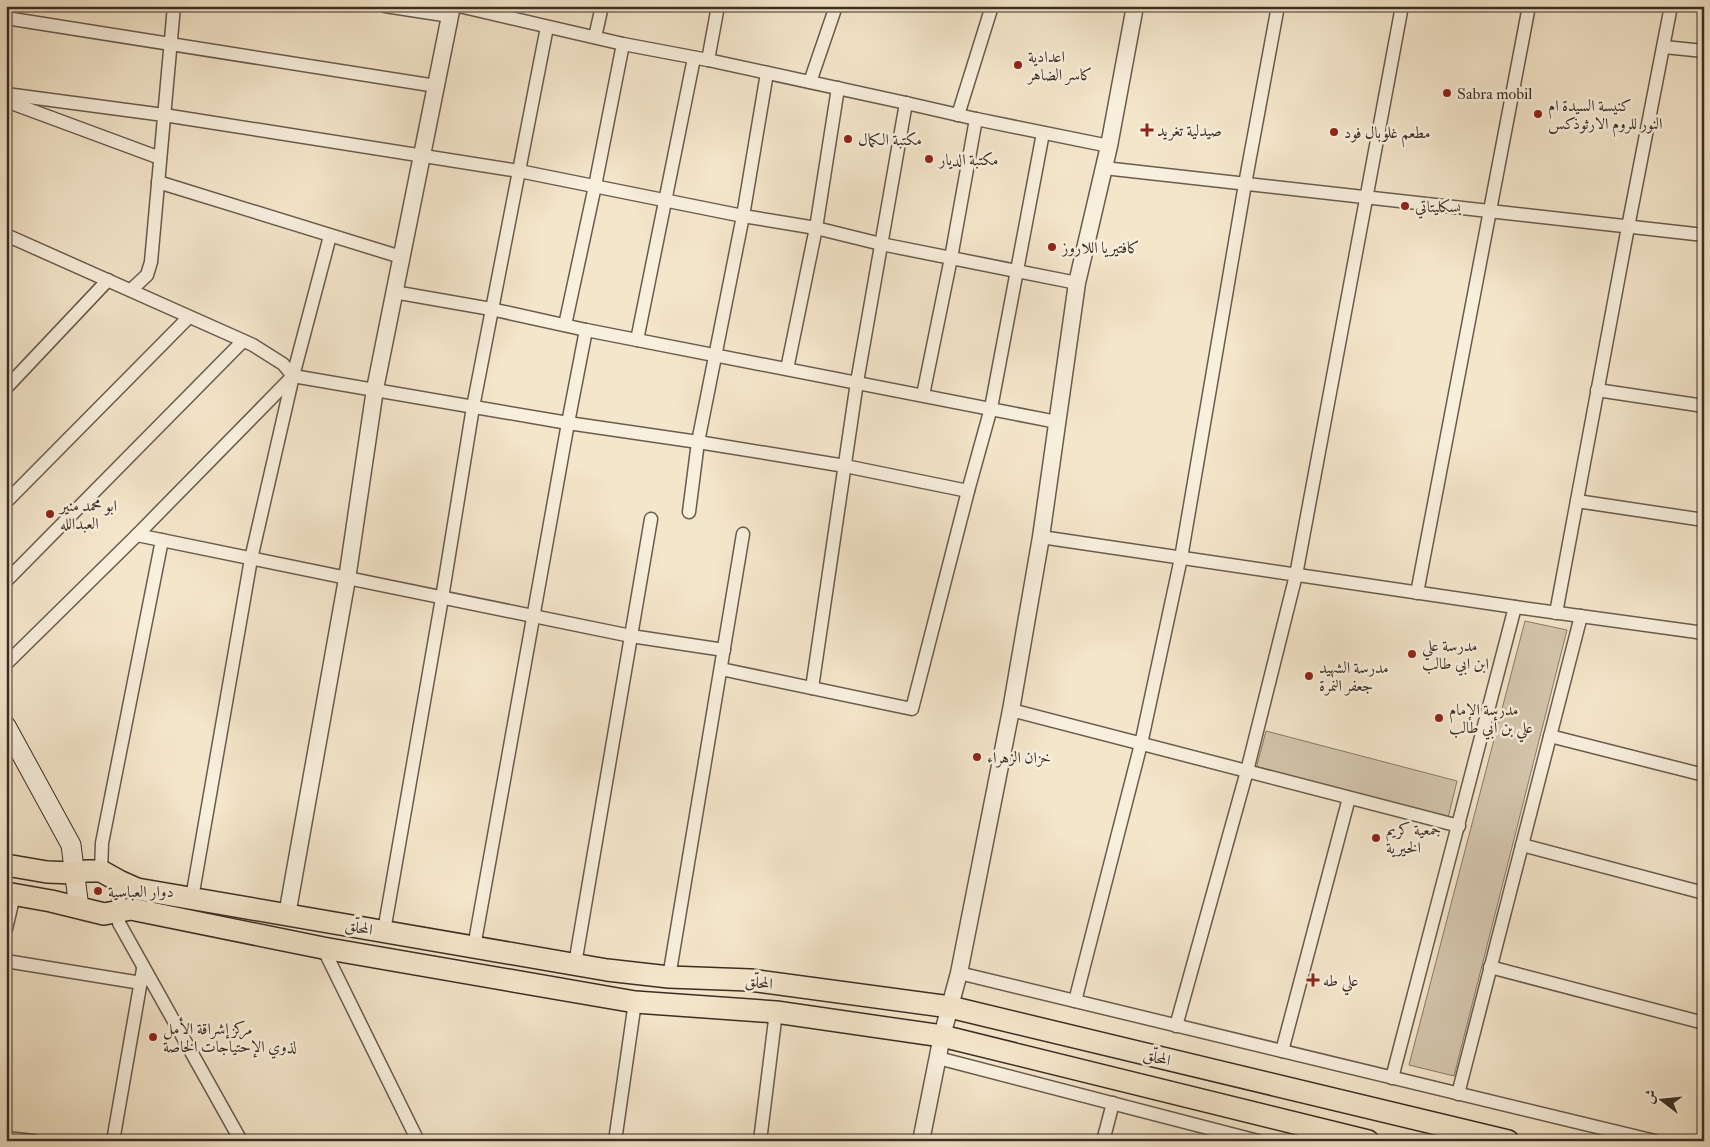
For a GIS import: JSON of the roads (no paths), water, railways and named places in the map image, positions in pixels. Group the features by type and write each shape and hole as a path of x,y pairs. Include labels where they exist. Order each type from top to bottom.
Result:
{"highway":[{"name":"المحلّق","path":"6,865 47,872 75,873 86,870 110,876 137,889 607,970 669,977 750,980 950,1008 1508,1141"},
{"name":"المحلّق","path":"10,894 51,901 104,914 131,909 323,948 635,1002 776,1012 942,1036 1368,1141"}],"main road":[{"path":"6,726 71,845 79,908"}],"street":[{"path":"131,290 147,276 151,262 174,6"},
{"path":"385,6 507,12 547,27 622,44 708,60 1109,146"},
{"path":"595,37 602,6"},
{"path":"708,60 718,6"},
{"path":"810,82 836,6"},
{"path":"958,115 992,6"},
{"path":"921,1141 942,1036 959,973 1011,710 1041,538 1077,283 1109,146 1135,6"},
{"path":"1075,1001 1141,744 1182,558 1245,184 1278,6"},
{"path":"1176,1026 1247,771 1296,575 1368,197 1402,6"},
{"path":"1416,593 1529,6"},
{"path":"1556,613 1628,227 1672,6"},
{"path":"287,915 347,579 375,389 436,86 454,10"},
{"path":"6,18 436,86"},
{"path":"384,931 473,407 547,27"},
{"path":"564,325 595,186 622,44"},
{"path":"1664,47 1704,51"},
{"path":"637,340 694,58"},
{"path":"689,512 698,442 743,216 767,73"},
{"path":"787,369 816,228 838,88"},
{"path":"6,94 164,115 519,171 743,216 816,228 881,244 1077,283"},
{"path":"6,101 160,158"},
{"path":"812,688 857,382 906,102"},
{"path":"922,395 951,258 976,119"},
{"path":"721,669 912,709 991,408 1044,133"},
{"path":"1104,168 1704,235"},
{"path":"158,182 401,257"},
{"path":"6,235 243,341 283,364 293,376 568,423 846,466 968,491"},
{"path":"192,898 251,559 293,376 330,236"},
{"path":"6,388 108,280"},
{"path":"394,292 491,309 586,330 1057,422"},
{"path":"6,502 189,317"},
{"path":"474,947 586,330"},
{"path":"6,581 243,341"},
{"path":"6,664 137,535 293,376"},
{"path":"1598,390 1704,406"},
{"path":"1577,500 1704,520"},
{"path":"575,964 651,519"},
{"path":"669,977 743,534"},
{"path":"137,535 631,636 724,650"},
{"path":"1041,538 1704,634"},
{"path":"162,540 102,843 119,911 119,924 241,1141"},
{"path":"1392,1078 1515,608"},
{"path":"1458,1094 1581,616"},
{"path":"1011,710 1459,826"},
{"path":"1550,736 1704,775"},
{"path":"1282,1051 1349,798"},
{"path":"1522,845 1704,893"},
{"path":"6,929 10,894"},
{"path":"323,948 418,1141"},
{"path":"6,961 140,983"},
{"path":"1490,967 1704,1023"},
{"path":"113,1141 143,969"},
{"path":"959,973 1655,1141"},
{"path":"615,1141 635,1002"},
{"path":"760,1141 776,1012"},
{"path":"938,1058 1243,1139 1258,1141"},
{"path":"1103,1141 1113,1103"},
{"path":"6,1138 34,1141"}],"place":[{"name":"اعدادية كاسر الضاهر","path":"1018,65"},
{"name":"Sabra mobil","path":"1447,93"},
{"name":"كنيسة السيدة ام النور للروم الارثوذكس","path":"1538,114"},
{"name":"صيدلية تغريد","path":"1147,130"},
{"name":"مطعم غلوبال فود","path":"1334,132"},
{"name":"مكتبة الكمال","path":"848,139"},
{"name":"مكتبة الديار","path":"929,159"},
{"name":"بسكليتاتي","path":"1405,206"},
{"name":"كافتيريا اللاروز","path":"1052,247"},
{"name":"ابو محمد منير العبدالله","path":"50,514"},
{"name":"مدرسة علي ابن ابي طالب","path":"1412,654"},
{"name":"مدرسة الشهيد جعفر النمرة","path":"1309,676"},
{"name":"مدرسة الإمام علي بن أبي طالب","path":"1439,718"},
{"name":"خزان الزهراء","path":"977,757"},
{"name":"جمعية كريم الخيرية","path":"1376,838"},
{"name":"دوار العباسية","path":"98,891"},
{"name":"علي طه","path":"1313,980"},
{"name":"مركز إشراقة الأمل لذوي الإحتياجات الخاصة","path":"153,1037"}]}
